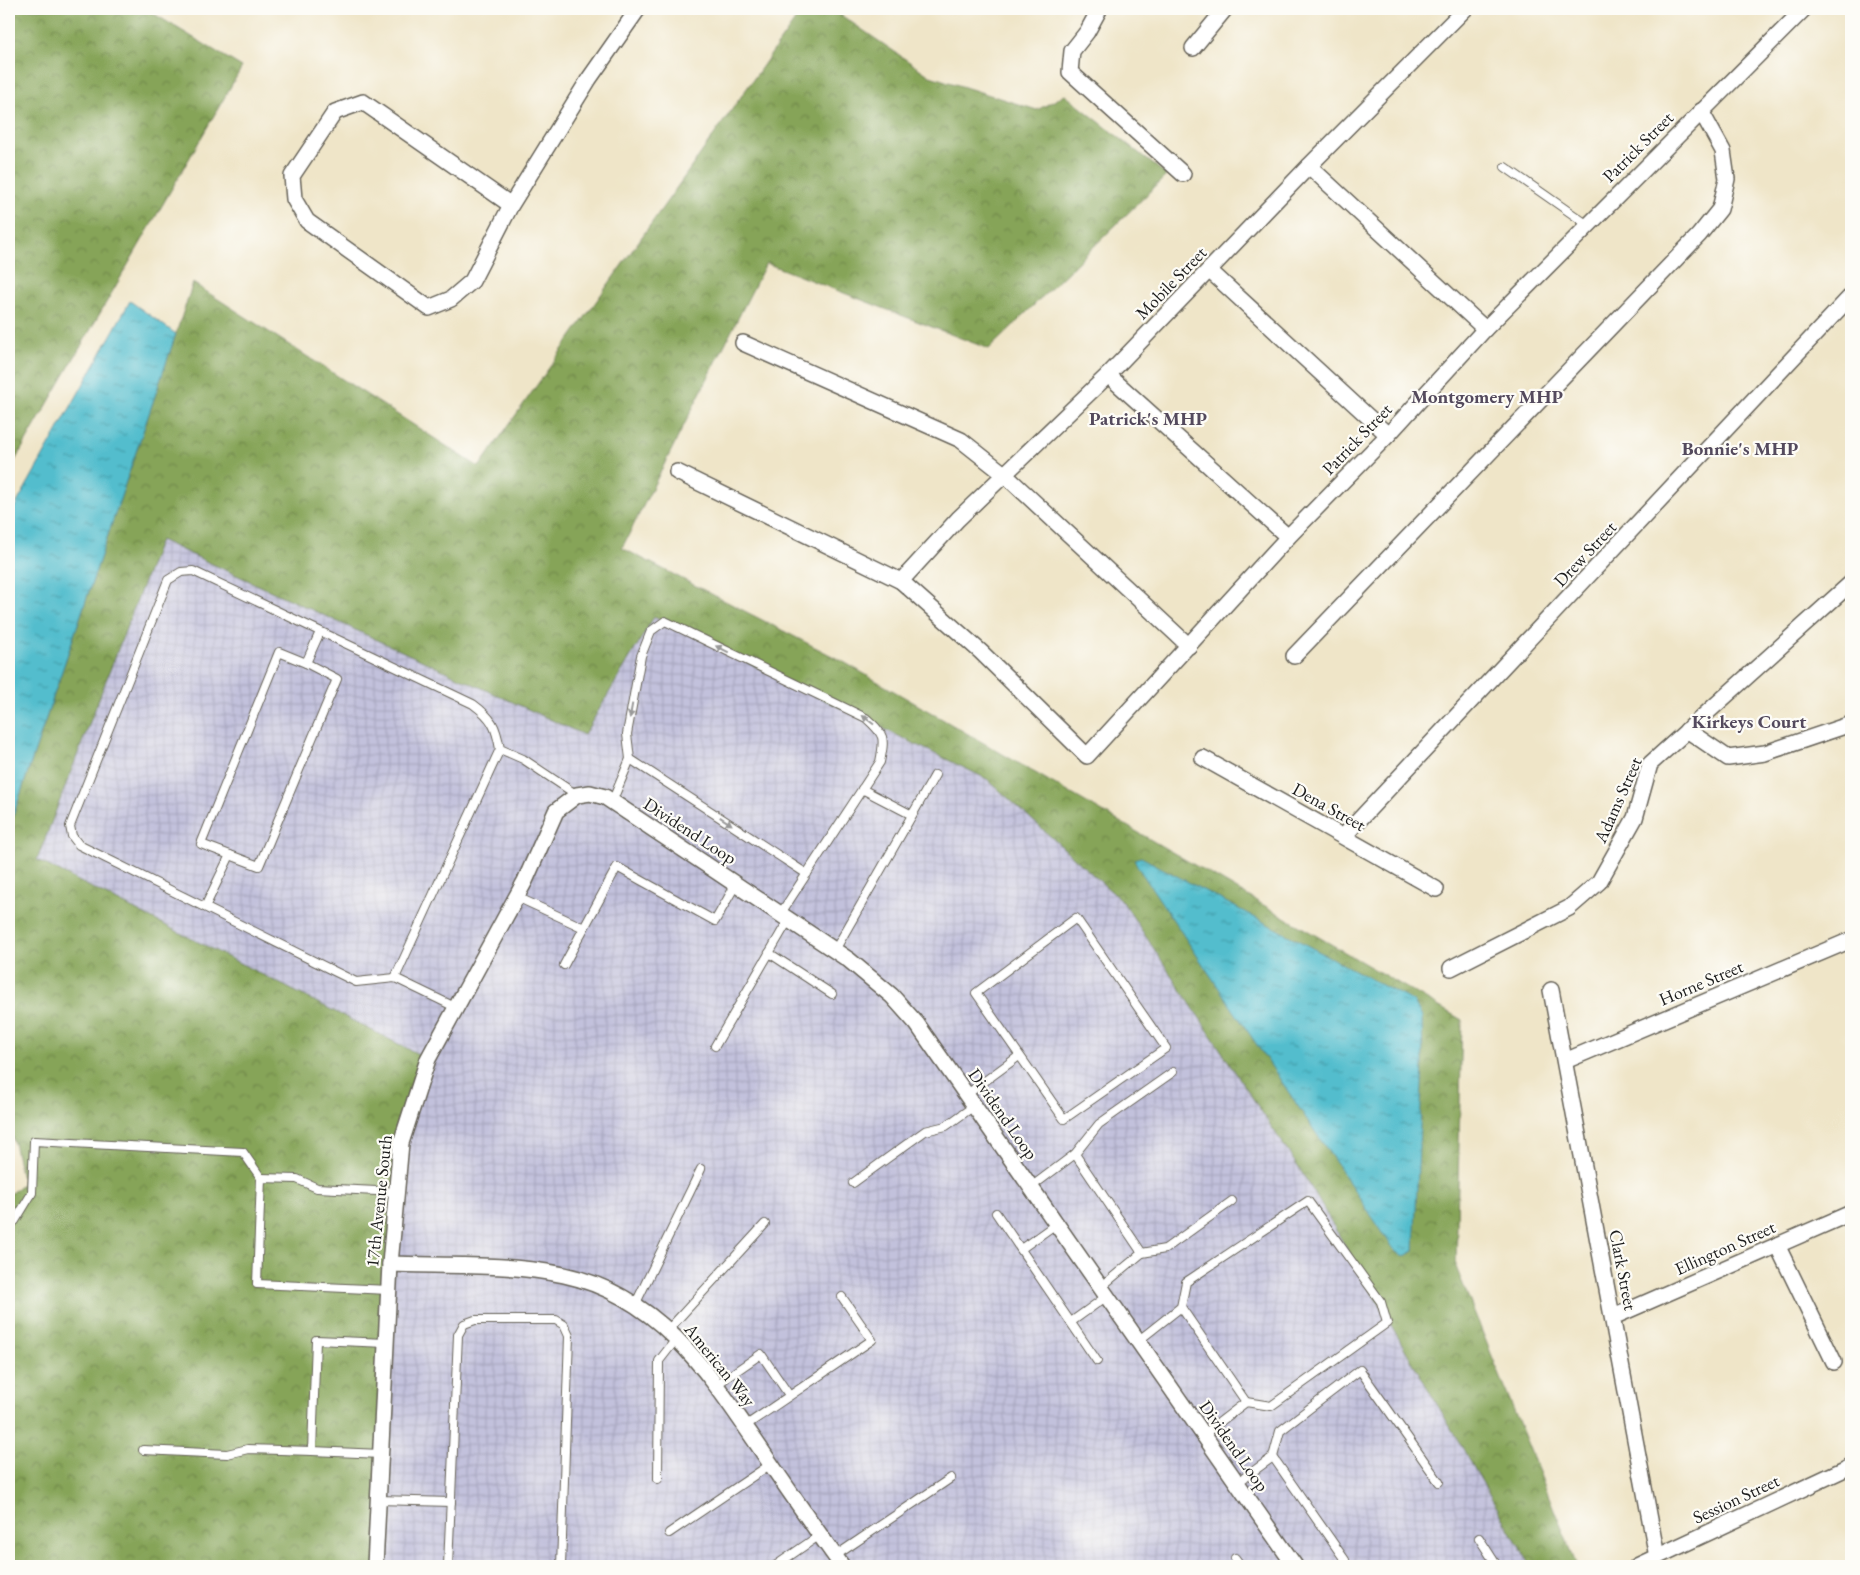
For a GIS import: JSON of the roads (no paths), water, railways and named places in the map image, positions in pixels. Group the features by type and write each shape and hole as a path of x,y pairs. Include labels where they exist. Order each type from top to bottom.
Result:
{"street":[{"path":"511,205 364,102 335,112 292,176 294,199 307,221 429,308 452,300 472,281 511,205 589,79 638,9"},
{"path":"1097,9 1087,32 1072,51 1070,72 1183,174"},
{"path":"1193,48 1225,9"},
{"name":"Mobile Street","path":"902,581 958,519 1108,375 1309,166 1465,9"},
{"name":"Patrick Street","path":"902,581 981,652 1087,756 1288,537 1388,435 1485,328 1804,9"},
{"name":"Patrick Street","path":"1294,656 1699,235 1720,209 1727,179 1723,151 1701,111"},
{"path":"1309,166 1485,328"},
{"path":"1209,270 1388,435"},
{"name":"Drew Street","path":"1344,836 1851,296"},
{"path":"744,343 961,440 1004,474 1189,646"},
{"path":"1108,375 1288,537"},
{"path":"677,472 902,581"},
{"name":"Adams Street","path":"1451,968 1569,908 1599,882 1635,818 1650,764 1851,583"},
{"path":"1687,730 1728,758 1765,753 1851,724"},
{"name":"Dena Street","path":"1203,758 1436,889"},
{"name":"Dividend Loop","path":"577,795 590,794 605,797 835,950 892,996 917,1024 1295,1566"},
{"name":"17th Avenue South","path":"375,1566 390,1264 401,1143 428,1059 517,896 556,811 577,795"},
{"name":"Horne Street","path":"1565,1061 1851,940"},
{"name":"Clark Street","path":"1551,990 1657,1557"},
{"name":"Ellington Street","path":"1613,1317 1851,1213"},
{"path":"1777,1246 1834,1362"},
{"name":"American Way","path":"390,1264 531,1269 566,1275 613,1293 647,1311 672,1334 716,1385 838,1561"},
{"name":"Session Street","path":"1637,1566 1851,1466"}],"lane":[{"path":"1505,167 1588,225"},
{"path":"395,978 500,749 497,732 489,716 473,704 193,571 181,572 168,580 70,826 72,836 79,845 356,982 395,978 456,1008"},
{"path":"612,802 630,758 627,734 641,656 651,631 665,621 866,718 879,730 884,740 880,762 806,874 769,953 715,1046"},
{"path":"306,663 320,632"},
{"path":"279,652 338,679 259,866 230,855 201,844 279,652"},
{"path":"500,749 522,759 577,795"},
{"path":"630,758 806,874"},
{"path":"835,950 935,775"},
{"path":"862,789 912,816"},
{"path":"205,907 230,855"},
{"path":"564,965 617,867 715,921 736,884"},
{"path":"517,896 584,928"},
{"path":"1076,918 1166,1048 1064,1119 1019,1056 976,993 1076,918"},
{"path":"769,953 832,994"},
{"path":"853,1183 925,1131 946,1126 970,1100 1019,1056"},
{"path":"1031,1187 1074,1154 1099,1124 1173,1072"},
{"path":"15,1221 32,1193 34,1142 243,1152 261,1178 257,1284 389,1290"},
{"path":"1074,1154 1142,1254"},
{"path":"635,1305 701,1169"},
{"path":"261,1178 297,1179 317,1188 396,1192"},
{"path":"1071,1322 1142,1254 1165,1249 1232,1201"},
{"path":"1203,1434 1246,1402 1271,1406 1387,1323 1381,1302 1308,1201 1186,1282 1182,1307 1246,1402"},
{"path":"996,1213 1097,1362"},
{"path":"658,1479 659,1361 672,1334 765,1224"},
{"path":"1021,1249 1056,1224"},
{"path":"745,1426 872,1340 842,1296"},
{"path":"1138,1341 1182,1307"},
{"path":"448,1566 458,1335 464,1324 475,1320 556,1320 564,1325 569,1336 561,1566"},
{"path":"312,1451 316,1340 386,1343"},
{"path":"716,1385 761,1354 789,1395"},
{"path":"1237,1484 1273,1457 1280,1431 1360,1370 1439,1482"},
{"path":"143,1450 226,1454 248,1449 381,1454"},
{"path":"1273,1457 1345,1560"},
{"path":"669,1533 771,1464"},
{"path":"838,1561 951,1478"},
{"path":"378,1500 451,1502"},
{"path":"775,1566 820,1536"},
{"path":"1479,1538 1497,1566"},
{"path":"1235,1558 1241,1566"}],"water":[{"path":"130,301 176,334 9,828 9,517"},
{"path":"1141,857 1414,1002 1422,1016 1423,1065 1414,1251 1403,1257 1395,1251 1137,866 1134,859"}],"district":[{"name":"Montgomery MHP","path":"1487,396"},
{"name":"Patrick's MHP","path":"1148,418"},
{"name":"Bonnie's MHP","path":"1740,448"},
{"name":"Kirkeys Court","path":"1749,721"}]}
